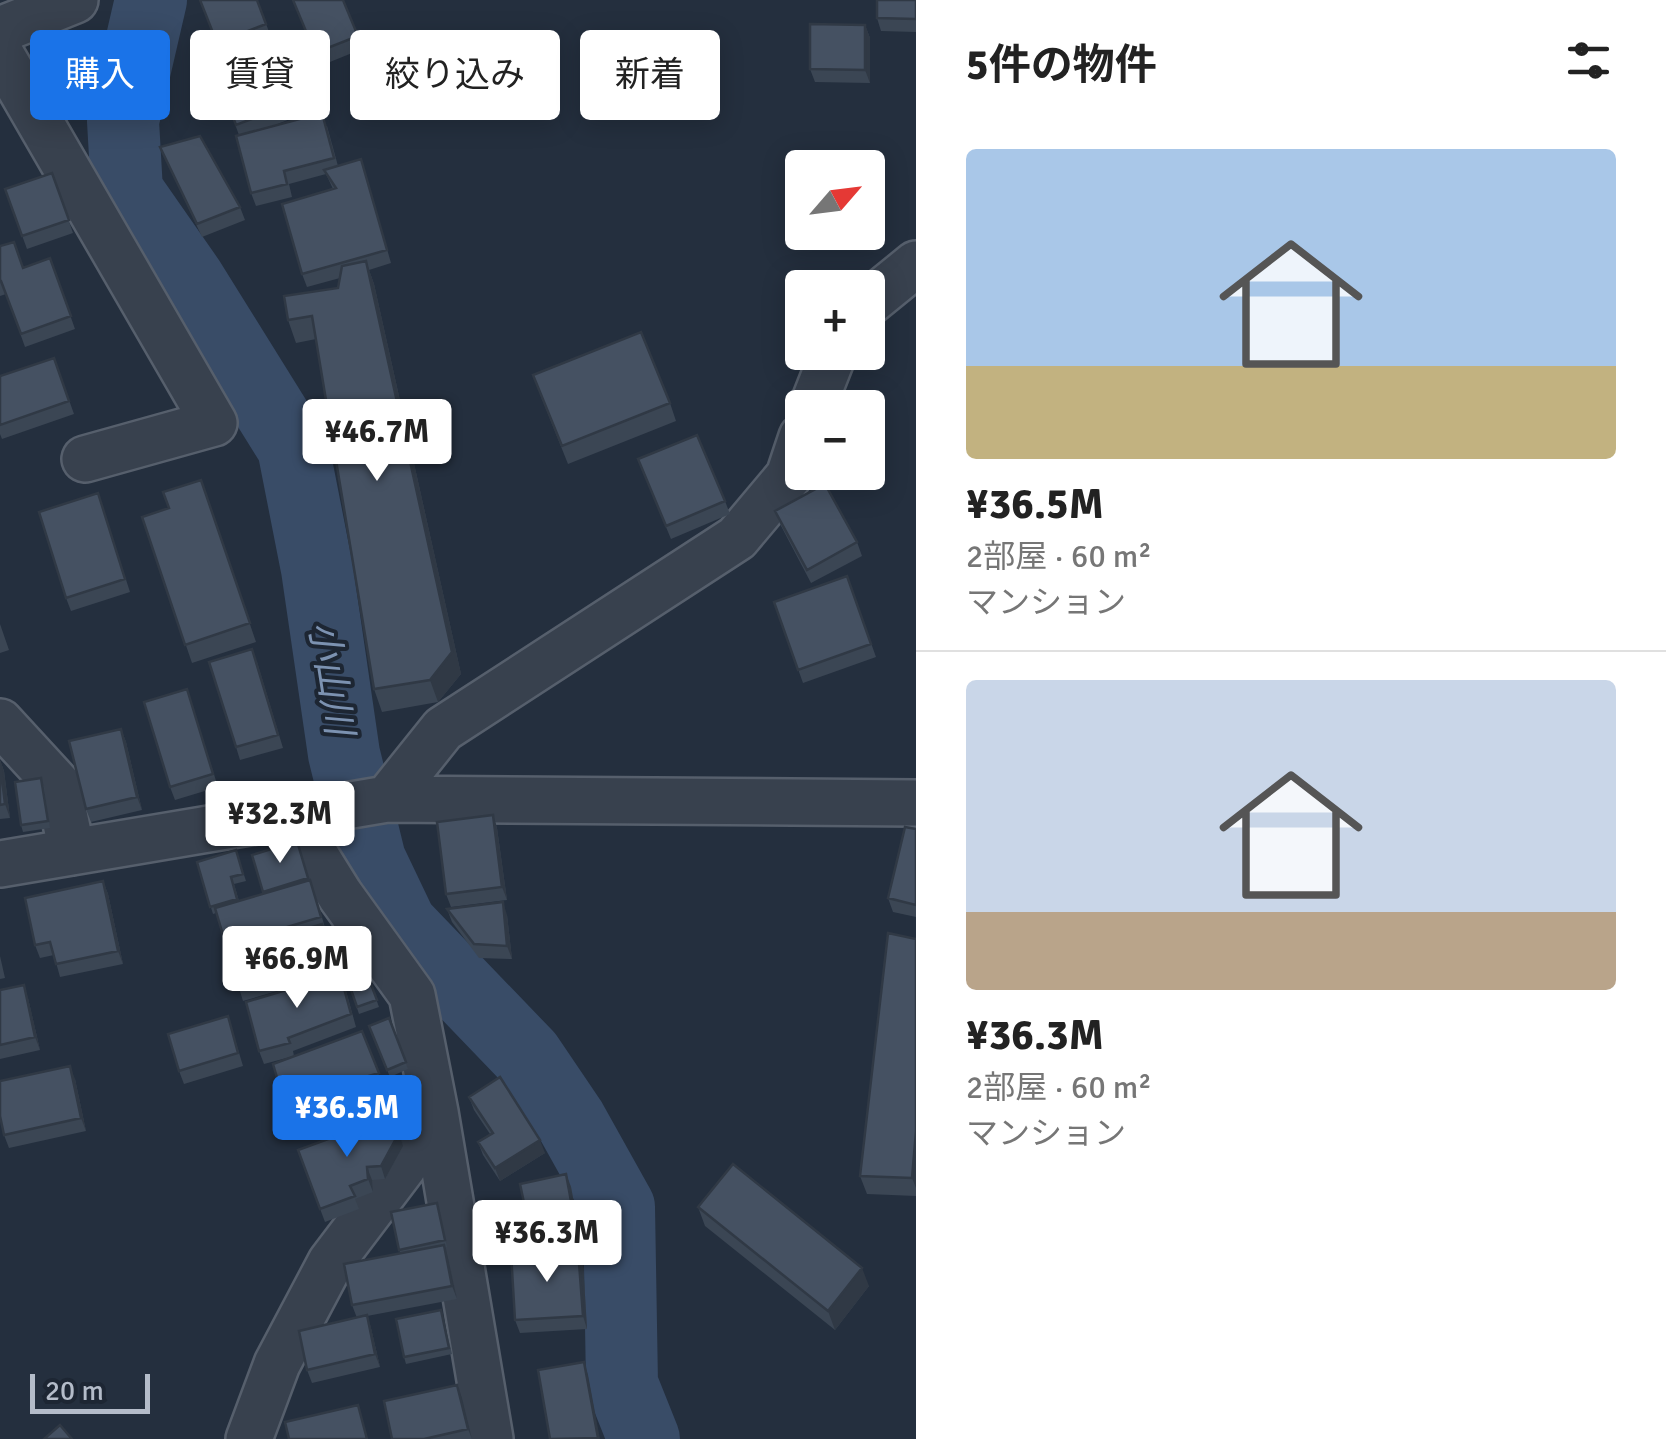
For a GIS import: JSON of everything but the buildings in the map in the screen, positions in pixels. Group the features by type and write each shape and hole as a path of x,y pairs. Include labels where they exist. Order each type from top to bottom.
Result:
{"street":[{"path":"0,30 74,0"},
{"path":"0,54 214,423 85,459"},
{"path":"885,290 916,264"},
{"path":"387,799 443,729 737,538 785,481"},
{"path":"0,722 58,785 72,852"},
{"path":"0,864 387,799 916,803"},
{"path":"301,814 340,895 412,996 436,1112 490,1439"},
{"path":"249,1439 277,1364 332,1262 403,1168 436,1112"}],"waterway":[{"name":"小山川","path":"151,0 123,121 127,191 189,280 293,447 317,569 344,754 370,860 401,925 527,1056 571,1121 619,1207 622,1384 644,1439"}]}
